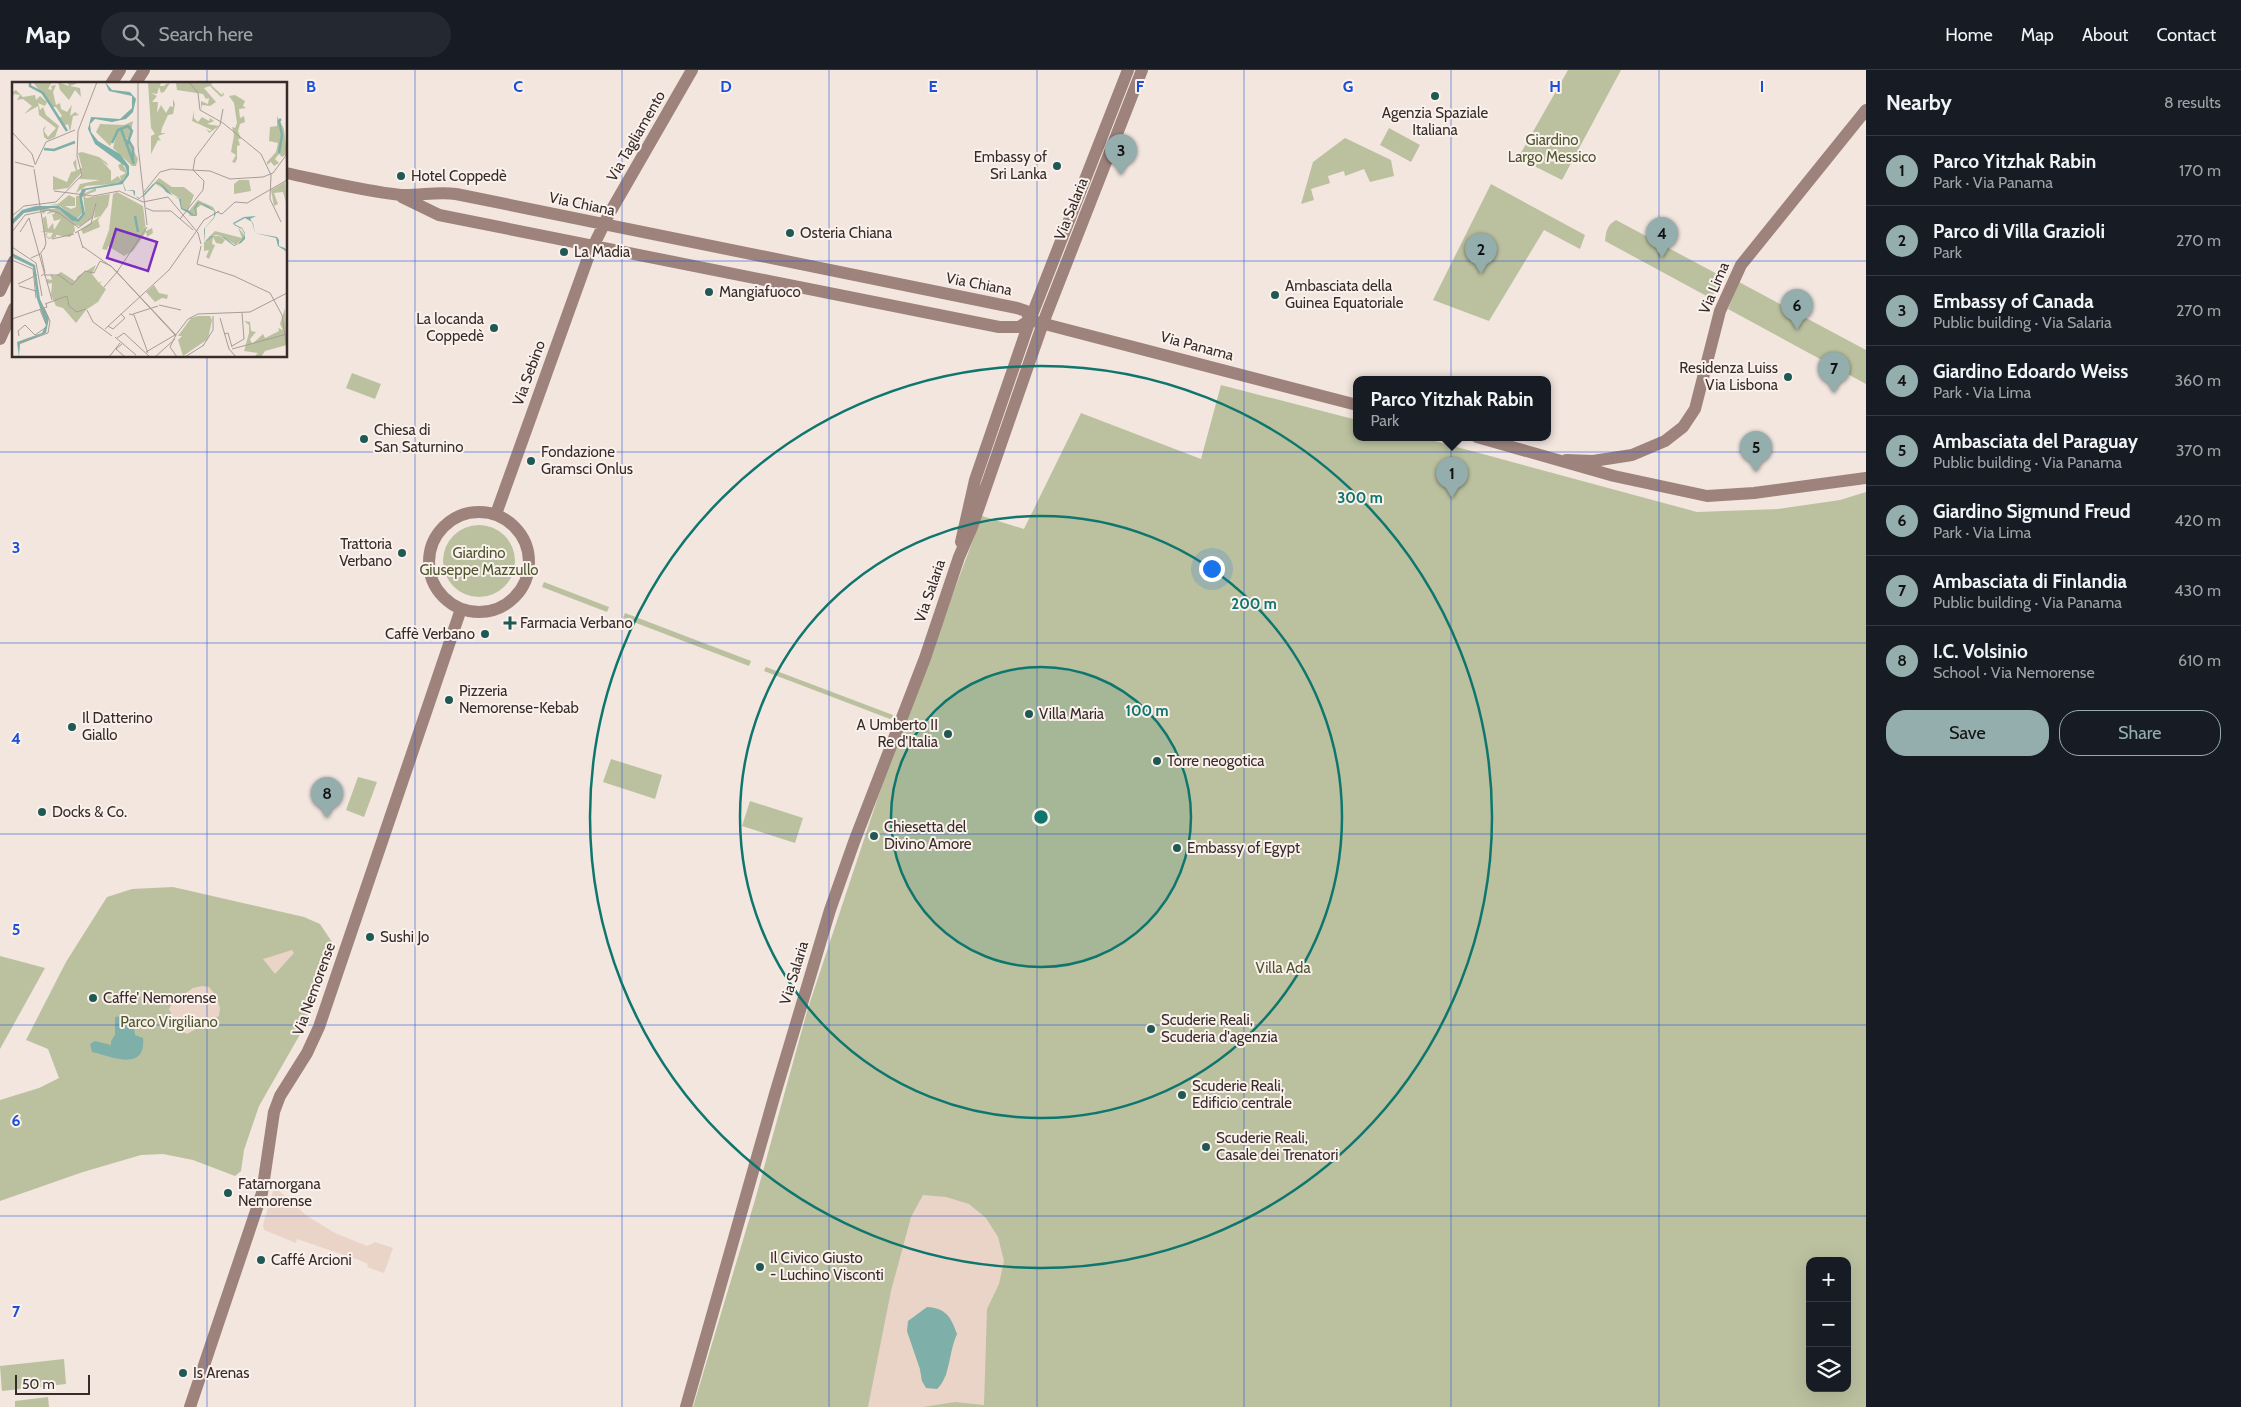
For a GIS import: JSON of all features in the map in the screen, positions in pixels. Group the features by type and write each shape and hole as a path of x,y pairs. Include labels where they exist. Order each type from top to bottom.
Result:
{"street":[{"path":"112,82 120,70"},
{"path":"137,82 144,70"},
{"name":"Via Tagliamento","path":"594,244 692,70"},
{"name":"Via Salaria","path":"959,557 965,517 975,480 1030,320 1128,70"},
{"name":"Via Salaria","path":"686,1407 791,1036 830,910 854,842 925,658 959,557 1004,440 1043,323 1142,70"},
{"name":"Via Lima","path":"1566,460 1593,461 1632,455 1665,441 1679,431 1689,420 1696,405 1720,310 1736,273 1743,261 1866,110"},
{"name":"Via Chiana","path":"288,174 389,193 416,195 433,192 456,194 1017,308 1026,311 1030,320 1019,327 999,327 431,212 410,200 389,193"},
{"path":"431,212 427,201 433,192"},
{"name":"Via Sebino","path":"496,514 594,244"},
{"path":"0,291 12,265"},
{"path":"0,339 12,312"},
{"name":"Via Panama","path":"1030,320 1353,404"},
{"path":"999,327 1013,335 1021,349"},
{"path":"1492,441 1635,480 1699,495 1721,497 1866,478"},
{"path":"478,511 496,514 514,524 526,542 530,562 527,579 518,595 501,607 481,612 461,609 444,598 433,582 429,564 432,543 446,524 461,515 478,511"},
{"name":"Via Nemorense","path":"190,1407 262,1193 272,1122 276,1107 285,1087 307,1053 319,1027 461,609"}],"green space":[{"name":"Giardino Largo Messico","path":"1568,70 1621,70 1562,180 1518,158"},
{"path":"1389,128 1420,145 1411,162 1380,145"},
{"path":"1345,138 1391,160 1394,176 1370,182 1364,169 1345,176 1344,171 1328,176 1330,183 1311,189 1314,200 1301,204 1313,162"},
{"path":"1491,184 1585,235 1580,249 1544,230 1489,321 1433,300"},
{"path":"1616,220 1721,276 1712,299 1605,241 1607,229"},
{"path":"1739,282 1866,350 1866,384 1728,309"},
{"path":"352,373 381,384 375,399 346,388"},
{"name":"Villa Ada","path":"1221,385 1353,419 1353,441 1435,441 1697,512 1778,509 1840,500 1866,492 1866,1407 693,1407 755,1200 808,1008 887,770 982,516 1024,529 1081,413 1201,459"},
{"name":"Giardino Giuseppe Mazzullo","path":"479,525 499,531 509,541 515,561 509,581 499,591 479,597 459,591 449,581 443,561 449,541 459,531"},
{"path":"544,582 609,607 607,612 542,587"},
{"path":"625,613 751,661 749,666 623,618"},
{"path":"766,667 893,715 893,717 890,719 764,671"},
{"path":"611,759 662,775 655,799 603,782"},
{"path":"358,777 377,782 364,817 346,810"},
{"path":"750,801 803,818 795,843 742,826"},
{"name":"Parco Virgiliano","path":"173,887 304,917 320,924 332,942 306,1024 259,1106 244,1150 241,1171 235,1176 193,1160 163,1154 141,1155 83,1172 0,1201 0,1100 39,1088 59,1078 48,1049 26,1040 66,962 107,897 132,889"},
{"path":"0,956 45,968 0,1049"},
{"path":"64,1359 66,1384 2,1391 0,1366"},
{"path":"48,1397 49,1407 15,1407 15,1401"}],"shaded area":[{"path":"292,950 294,953 275,974 263,959"},
{"path":"209,987 216,996 220,1008 219,1016 187,1034 180,1030 169,1009 174,1001 193,988"},
{"path":"278,1190 307,1216 335,1233 367,1246 375,1242 393,1248 384,1273 367,1267 368,1264 359,1260 297,1239 296,1243 264,1230 263,1225 273,1191"},
{"path":"923,1195 946,1197 969,1204 986,1218 998,1237 1004,1261 999,1284 987,1309 984,1405 955,1402 923,1407 868,1407 891,1291 911,1217","holes":["907,1331 957,1334 951,1347 946,1376 922,1381 920,1369"]}],"water":[{"path":"128,1015 133,1021 135,1035 143,1038 143,1049 139,1055 134,1059 126,1060 92,1052 90,1044 95,1041 111,1045 115,1035 115,1017"},
{"path":"927,1307 939,1309 947,1314 957,1334 947,1371 937,1389 926,1388 922,1381 920,1369 907,1331 908,1321"}],"place":[{"name":"Agenzia Spaziale Italiana","path":"1435,96"},
{"name":"Embassy of Sri Lanka","path":"1057,166"},
{"name":"Embassy of Canada","path":"1121,175"},
{"name":"Hotel Coppedè","path":"401,176"},
{"name":"Osteria Chiana","path":"790,233"},
{"name":"La Madia","path":"564,252"},
{"name":"Giardino Edoardo Weiss","path":"1662,258"},
{"name":"Parco di Villa Grazioli","path":"1481,274"},
{"name":"Mangiafuoco","path":"709,292"},
{"name":"Ambasciata della Guinea Equatoriale","path":"1275,295"},
{"name":"La locanda Coppedè","path":"494,328"},
{"name":"Giardino Sigmund Freud","path":"1797,330"},
{"name":"Residenza Luiss Via Lisbona","path":"1788,377"},
{"name":"Ambasciata di Finlandia","path":"1834,393"},
{"name":"Chiesa di San Saturnino","path":"364,439"},
{"name":"Fondazione Gramsci Onlus","path":"531,461"},
{"name":"Ambasciata del Paraguay","path":"1756,472"},
{"name":"Parco Yitzhak Rabin","path":"1452,498"},
{"name":"Trattoria Verbano","path":"402,553"},
{"name":"Farmacia Verbano","path":"510,623"},
{"name":"Caffè Verbano","path":"485,634"},
{"name":"Pizzeria Nemorense-Kebab","path":"449,700"},
{"name":"Villa Maria","path":"1029,714"},
{"name":"Il Datterino Giallo","path":"72,727"},
{"name":"A Umberto II Re d'Italia","path":"948,734"},
{"name":"Torre neogotica","path":"1157,761"},
{"name":"Docks & Co.","path":"42,812"},
{"name":"I.C. Volsinio","path":"327,818"},
{"name":"Chiesetta del Divino Amore","path":"874,836"},
{"name":"Embassy of Egypt","path":"1177,848"},
{"name":"Sushi Jo","path":"370,937"},
{"name":"Caffe' Nemorense","path":"93,998"},
{"name":"Scuderie Reali, Scuderia d'agenzia","path":"1151,1029"},
{"name":"Scuderie Reali, Edificio centrale","path":"1182,1095"},
{"name":"Scuderie Reali, Casale dei Trenatori","path":"1206,1147"},
{"name":"Fatamorgana Nemorense","path":"228,1193"},
{"name":"Caffé Arcioni","path":"261,1260"},
{"name":"Il Civico Giusto - Luchino Visconti","path":"760,1267"},
{"name":"Is Arenas","path":"183,1373"}]}
